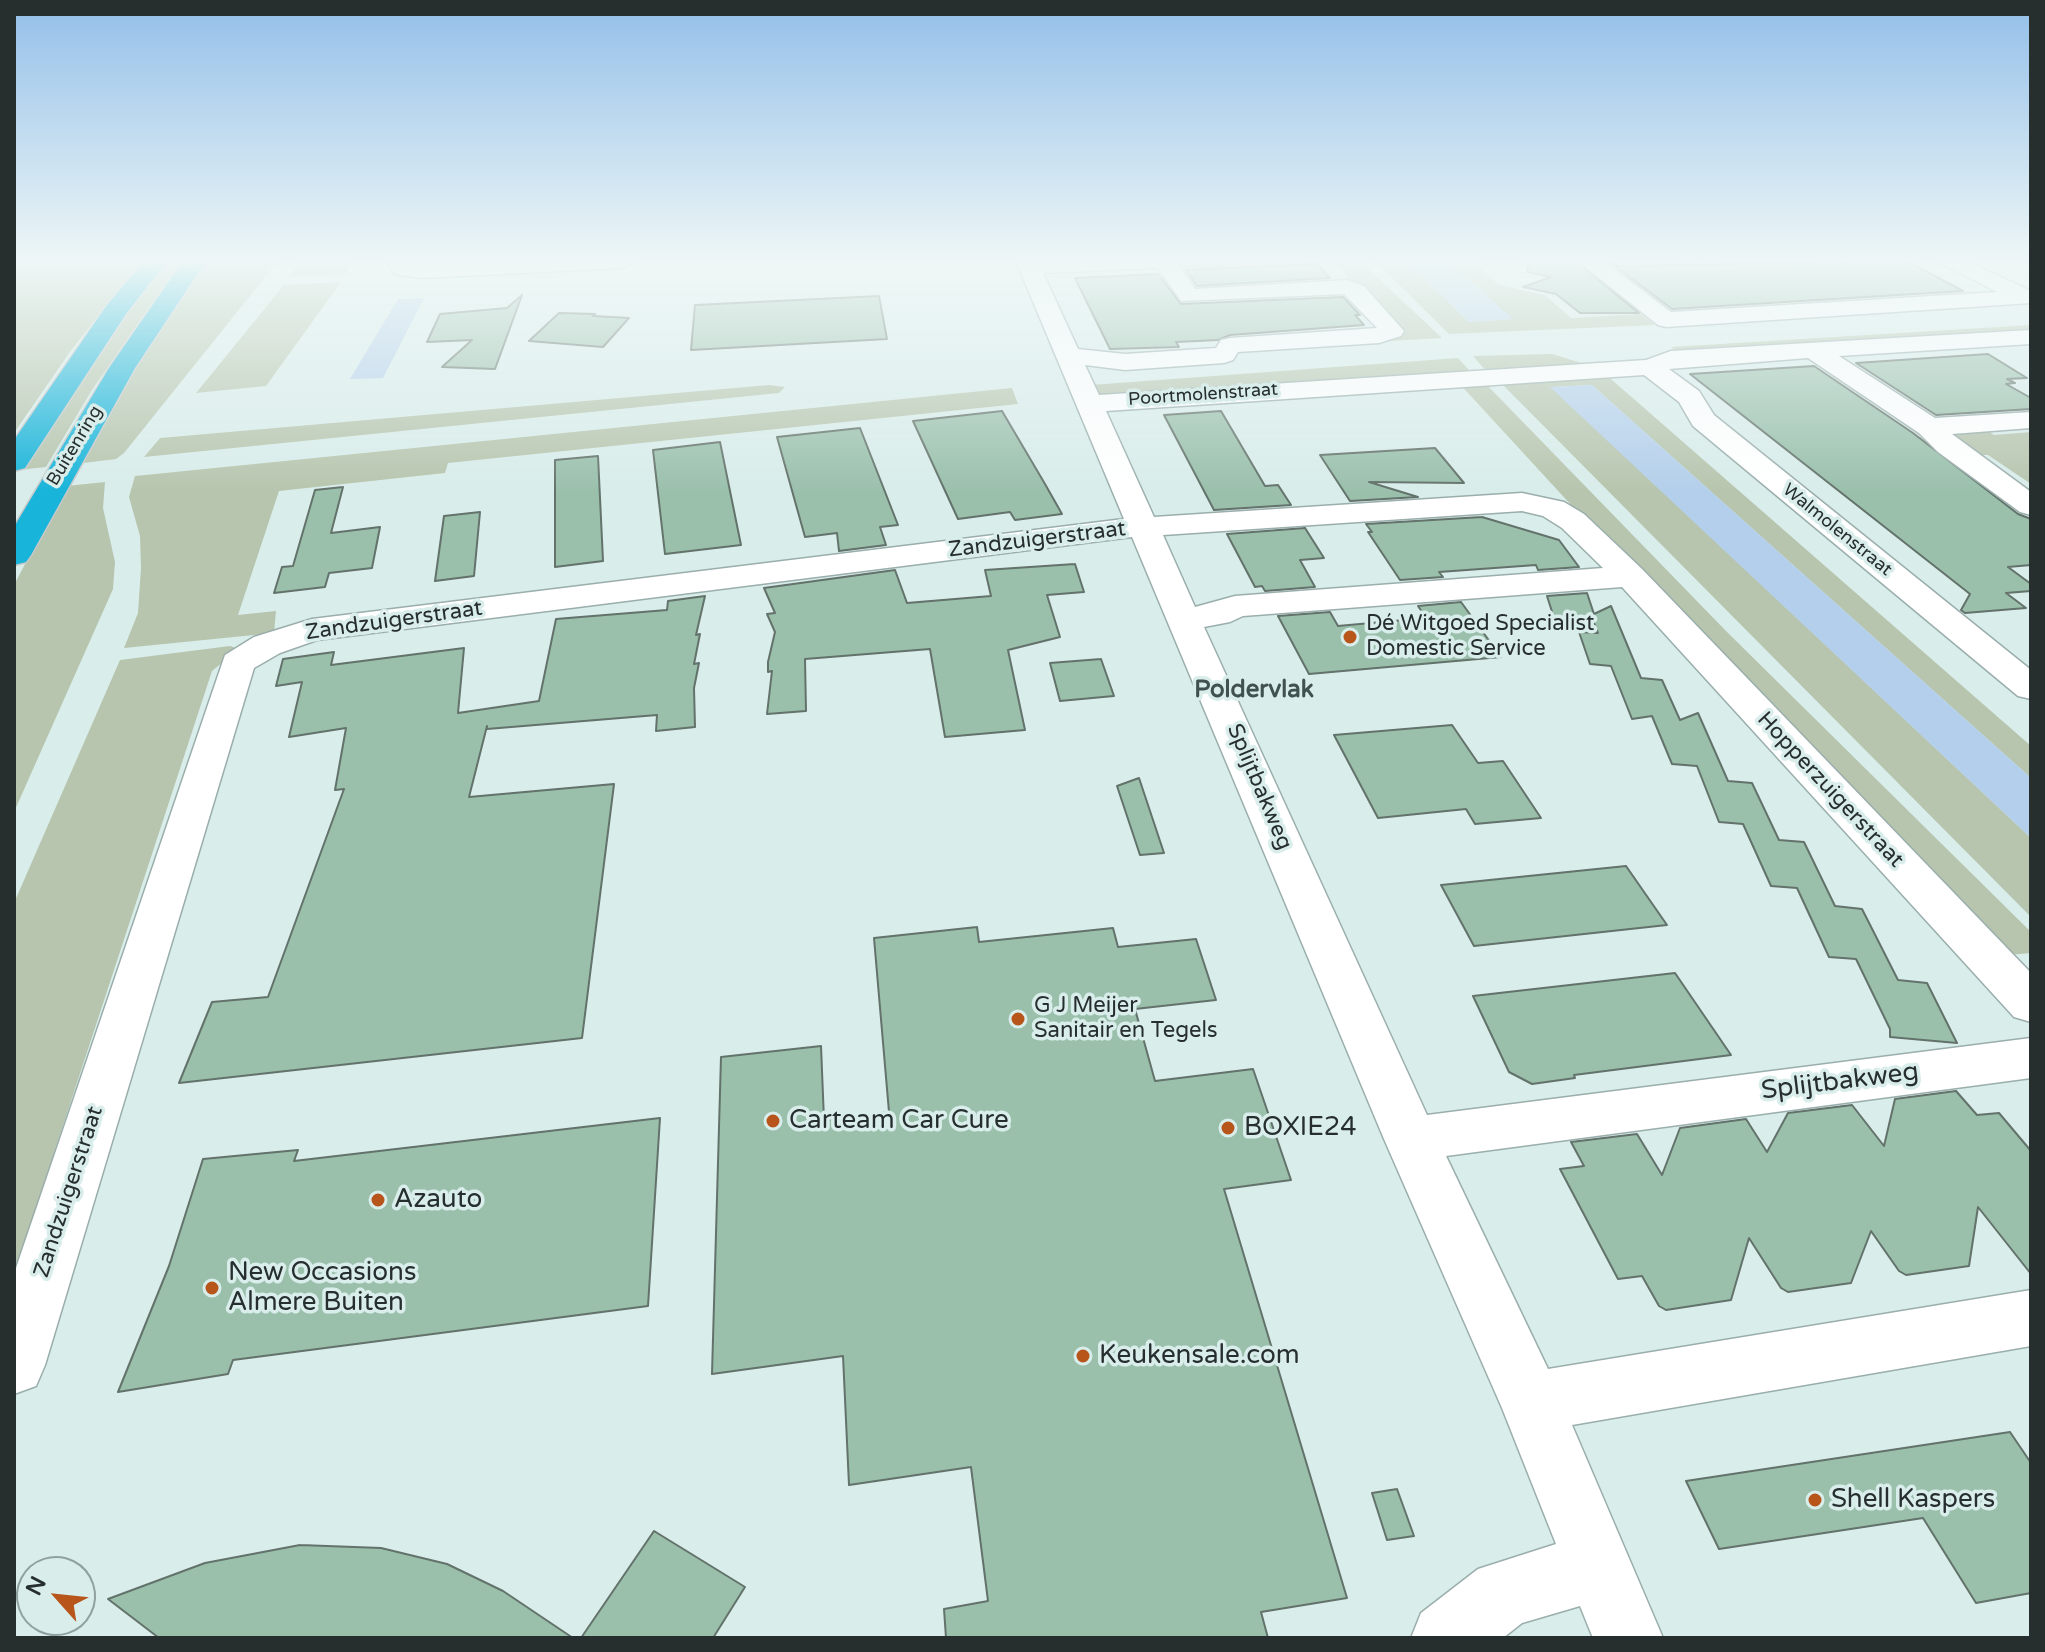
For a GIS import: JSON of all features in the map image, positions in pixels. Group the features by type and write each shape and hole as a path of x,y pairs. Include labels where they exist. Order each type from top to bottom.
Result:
{"highway":[{"name":"Buitenring","path":"14,462 97,338"},
{"name":"Buitenring","path":"14,555 142,338"}],"street":[{"name":"Splijtbakweg","path":"1062,338 1411,1139 1531,1402 1596,1567 1628,1638"},
{"path":"1070,356 1125,362 1224,355 1230,345 1344,338"},
{"name":"Poortmolenstraat","path":"1092,404 1650,367 1671,359 2015,338"},
{"path":"1816,352 1929,427 1948,446 2031,506"},
{"name":"Walmolenstraat","path":"1650,367 1690,397 1703,420 2031,688"},
{"path":"1929,427 2031,420"},
{"name":"Hopperzuigerstraat","path":"1145,526 1522,502 1553,509 1573,521 1630,576 2031,1004"},
{"name":"Zandzuigerstraat","path":"14,1365 238,663 267,645 312,630 1145,526"},
{"path":"1185,618 1218,615 1235,606 1630,576"},
{"name":"Splijtbakweg","path":"1411,1139 2031,1058"},
{"path":"1531,1402 2031,1318"},
{"path":"1446,1638 1503,1594 1596,1567"}],"green space":[{"path":"14,338 81,338 70,352 14,433"},
{"path":"110,338 128,338 92,390 46,467 19,470"},
{"path":"153,338 216,338 124,453 116,459 75,464"},
{"path":"241,338 301,338 266,386 196,393"},
{"path":"1387,338 1440,338 1389,341"},
{"path":"1817,338 1917,338 1678,353 1671,347"},
{"path":"1552,354 1585,364 1486,371 1473,356"},
{"path":"1458,358 1470,371 1106,396 1094,394 1091,385"},
{"path":"1603,372 2031,746 2031,778 1592,385 1551,387 2031,838 2031,917 1497,379"},
{"path":"1457,381 1485,383 1726,631 2031,932 2031,953 2008,955 1572,506"},
{"path":"769,385 785,387 779,393 144,457 160,438"},
{"path":"1012,388 1018,404 448,463 445,473 279,491 238,615 276,611 274,633 124,648 138,613 141,568 140,536 129,497 135,476"},
{"path":"1982,427 1994,435 2031,432 2031,484 1988,455 1971,455 1950,439 1952,431"},
{"path":"105,482 103,508 115,562 113,589 14,812 14,585 66,486"},
{"path":"230,646 239,649 212,671 14,1275 14,903 120,660"}],"water":[{"path":"375,338 403,338 383,378 350,379"},
{"path":"1592,385 2031,778 2031,838 1550,387"}],"building":[{"path":"429,338 506,338 495,369 442,367 472,340 427,342"},
{"path":"532,338 611,338 603,347 529,341"},
{"path":"692,338 887,339 691,350"},
{"path":"1105,338 1223,338 1176,342 1179,347 1110,349"},
{"path":"1988,354 2027,378 2007,379 2015,383 2006,384 2031,398 2031,409 1936,415 1856,363"},
{"path":"1814,366 1913,433 2018,514 2031,519 2031,565 2008,567 2031,584 2031,591 2006,593 2026,608 1965,613 1961,610 1970,594 1690,374"},
{"path":"1002,411 1062,514 1015,520 1010,512 958,519 913,421"},
{"path":"1221,411 1265,486 1278,485 1291,505 1214,510 1164,415"},
{"path":"860,428 898,525 880,527 886,545 839,551 837,533 805,537 777,437"},
{"path":"720,442 741,545 665,554 653,450"},
{"path":"1435,448 1464,483 1369,482 1418,497 1350,501 1320,455"},
{"path":"598,456 603,561 555,567 555,460"},
{"path":"343,487 331,533 380,527 372,568 329,573 325,587 274,593 282,567 293,566 315,490"},
{"path":"480,512 474,576 435,581 444,516"},
{"path":"1482,517 1559,540 1579,567 1538,570 1536,565 1439,572 1443,577 1400,580 1368,532 1372,532 1366,524"},
{"path":"1305,528 1324,558 1300,560 1315,587 1265,591 1262,586 1255,587 1227,534"},
{"path":"1075,564 1084,592 1047,595 1060,637 1008,650 1025,730 945,737 930,649 805,659 806,711 767,714 772,671 768,672 768,662 775,632 767,614 775,613 764,588 895,570 907,603 991,596 985,570"},
{"path":"1587,593 1594,614 1611,606 1641,678 1662,680 1680,720 1698,713 1728,781 1752,783 1779,840 1804,842 1835,906 1862,909 1898,980 1927,983 1957,1043 1890,1037 1890,1029 1856,959 1829,957 1797,888 1771,886 1743,824 1719,822 1697,766 1672,764 1652,716 1632,719 1611,666 1590,664 1579,632 1598,633 1594,623 1555,621 1547,596"},
{"path":"705,596 696,635 700,634 694,664 699,663 694,688 695,727 656,731 657,715 487,729 487,726 469,797 614,784 582,1038 179,1083 212,1002 268,997 344,789 335,790 346,728 289,737 302,682 276,686 283,659 334,652 331,665 464,648 458,713 539,701 556,619 667,610 668,601"},
{"path":"1461,602 1501,657 1309,674 1278,616 1330,612 1338,626 1426,618 1418,606"},
{"path":"1101,659 1114,696 1060,701 1050,663"},
{"path":"1452,725 1478,763 1503,761 1541,818 1475,824 1466,809 1378,818 1334,735"},
{"path":"1139,778 1164,853 1140,855 1117,786"},
{"path":"1626,866 1667,925 1474,946 1441,885"},
{"path":"977,927 979,942 1113,928 1118,947 1196,939 1216,1000 1135,1009 1155,1081 1253,1069 1291,1180 1224,1189 1347,1598 1261,1612 1268,1638 946,1638 944,1609 988,1601 971,1467 849,1485 843,1356 712,1374 721,1057 821,1046 824,1120 889,1112 874,938"},
{"path":"1675,973 1731,1055 1574,1075 1575,1078 1532,1084 1509,1072 1473,996"},
{"path":"1956,1091 1977,1115 1999,1113 2031,1151 2031,1274 1978,1207 1969,1266 1906,1275 1899,1271 1871,1231 1851,1283 1788,1292 1781,1288 1749,1238 1731,1300 1666,1310 1659,1306 1642,1276 1618,1279 1560,1169 1584,1166 1571,1142 1637,1134 1662,1175 1680,1128 1746,1119 1767,1152 1788,1113 1852,1105 1884,1146 1895,1099"},
{"path":"660,1118 648,1306 233,1360 228,1374 118,1392 169,1266 203,1159 298,1150 294,1161"},
{"path":"2010,1432 2031,1463 2031,1593 1976,1603 1923,1518 1719,1549 1686,1481"},
{"path":"1397,1489 1414,1536 1387,1540 1372,1493"},
{"path":"654,1531 745,1587 713,1638 581,1638"},
{"path":"300,1545 381,1548 447,1564 503,1591 573,1638 159,1638 108,1599 205,1563"}],"place":[{"name":"Dé Witgoed Specialist Domestic Service","path":"1350,637"},
{"name":"G J Meijer Sanitair en Tegels","path":"1018,1019"},
{"name":"Carteam Car Cure","path":"773,1121"},
{"name":"BOXIE24","path":"1228,1128"},
{"name":"Azauto","path":"378,1200"},
{"name":"New Occasions Almere Buiten","path":"212,1288"},
{"name":"Keukensale.com","path":"1083,1356"},
{"name":"Shell Kaspers","path":"1815,1500"}],"district":[{"name":"Poldervlak","path":"1254,691"}]}
